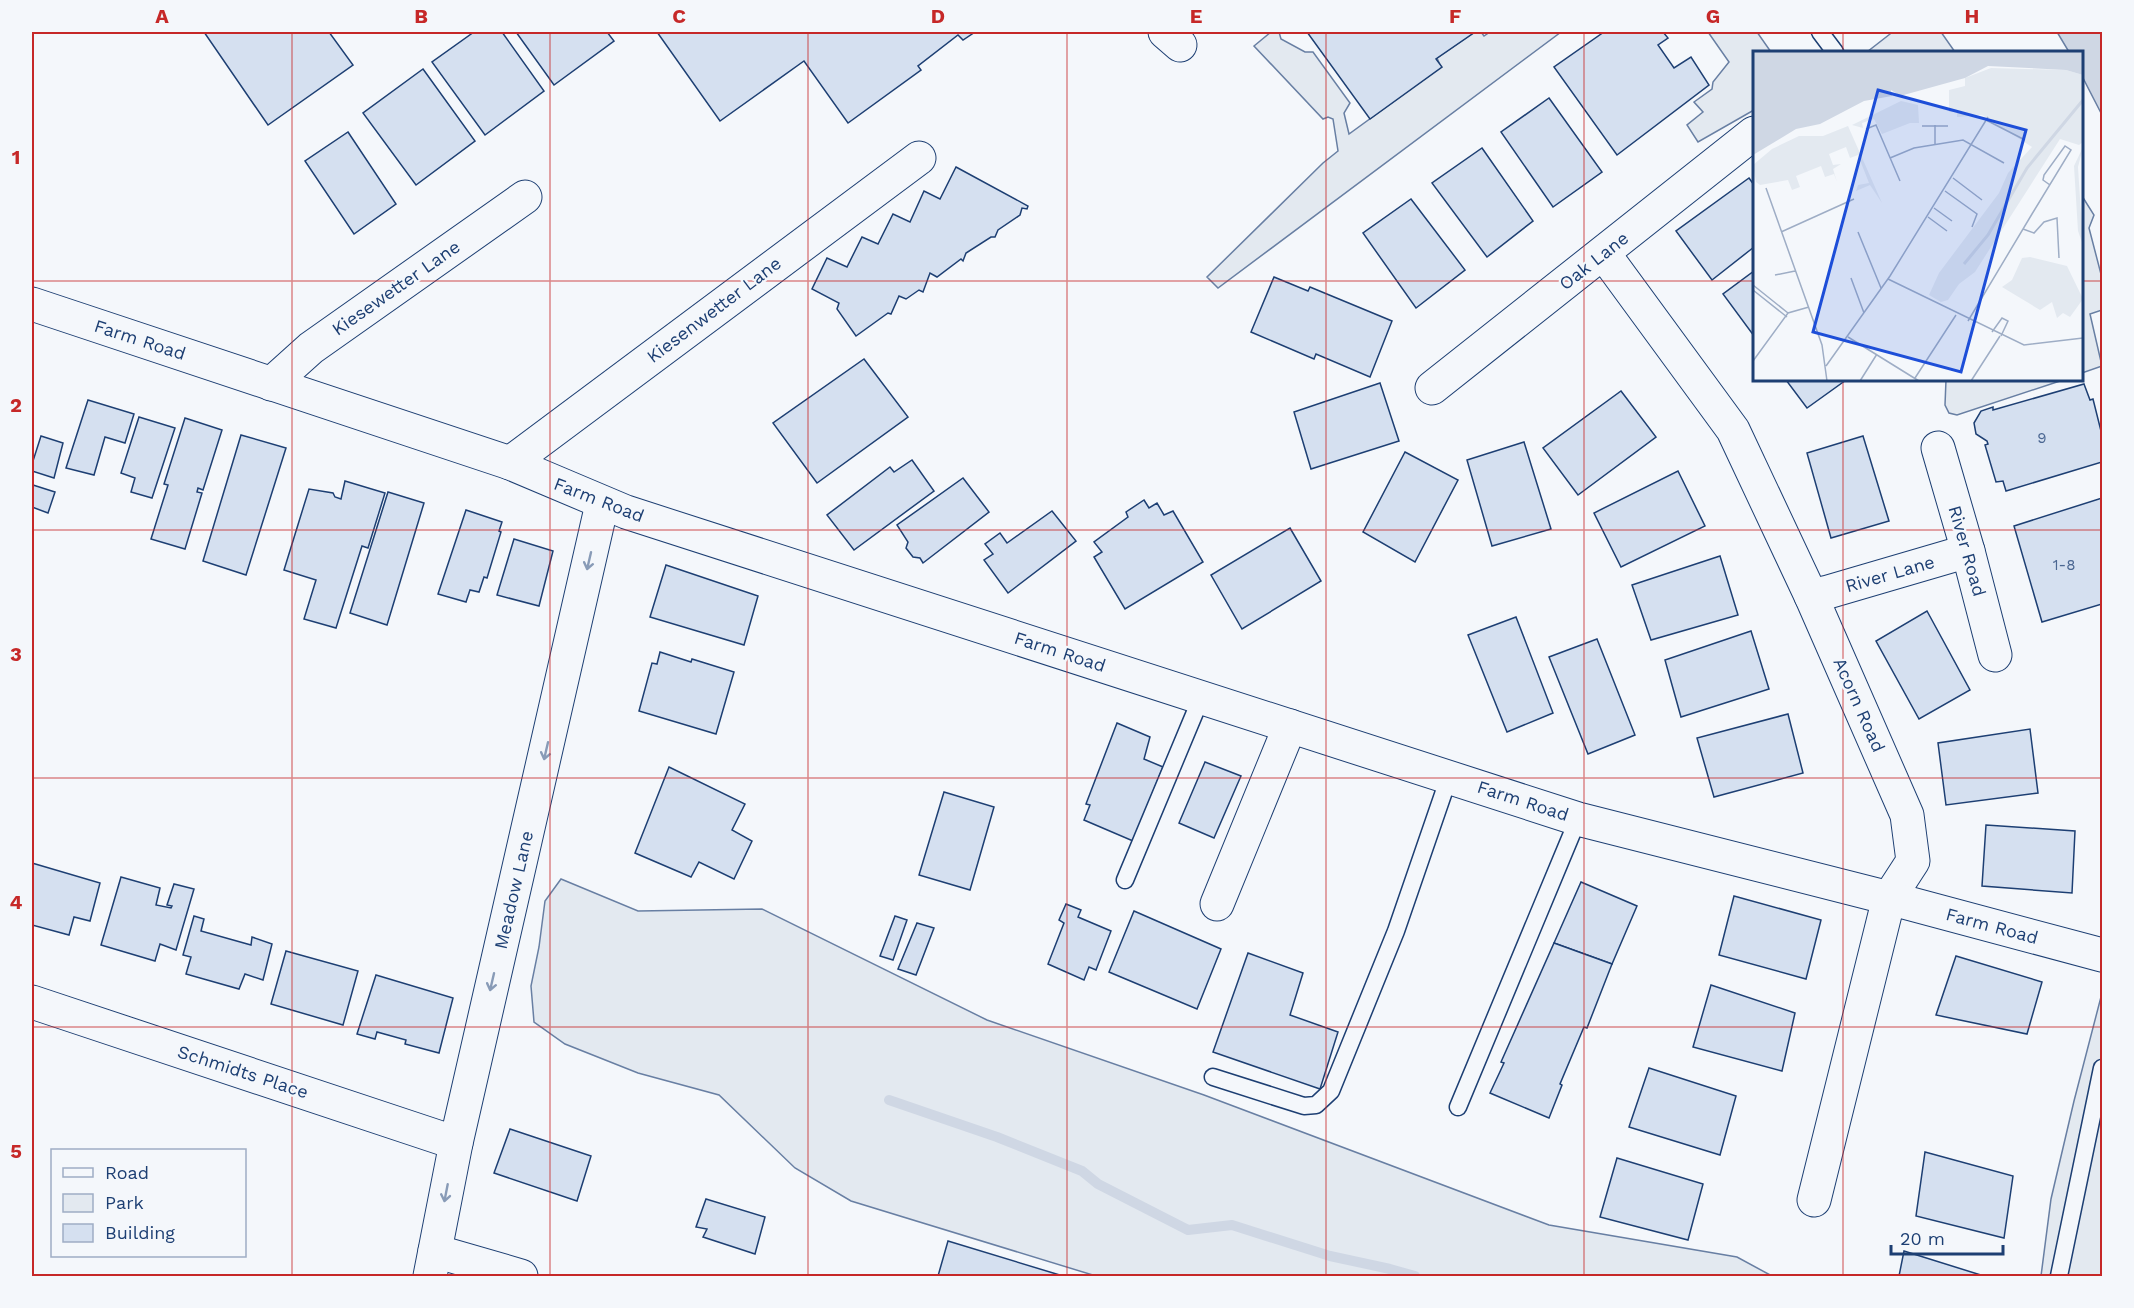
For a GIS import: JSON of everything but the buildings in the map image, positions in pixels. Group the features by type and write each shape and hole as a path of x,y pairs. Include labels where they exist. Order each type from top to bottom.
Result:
{"street":[{"name":"Oak Lane","path":"1432,388 1753,135"},
{"name":"Kiesenwetter Lane","path":"510,463 919,158"},
{"name":"Kiesewetter Lane","path":"271,384 311,348 525,197"},
{"name":"Acorn Road","path":"1604,254 1733,430 1811,596 1906,815 1913,861 1889,898 1814,1200"},
{"name":"Farm Road","path":"32,305 510,463 602,504 1578,819 1889,898 2103,956"},
{"name":"River Road","path":"1938,448 1995,655"},
{"name":"Meadow Lane","path":"432,1264 456,1143 602,504"},
{"name":"River Lane","path":"1811,596 1968,551"},
{"path":"1216,904 1290,726"},
{"name":"Schmidts Place","path":"32,1002 456,1143"},
{"path":"432,1264 521,1276"}],"lane":[{"path":"1820,32 1834,51"},
{"path":"1125,880 1201,698"},
{"path":"1213,1077 1304,1106 1316,1104 1331,1091 1396,931 1449,777"},
{"path":"1458,1107 1578,819"},
{"path":"2059,1276 2103,1068"}],"green space":[{"path":"1271,32 1279,32 1281,39 1305,52 1313,52 1350,103 1344,113 1349,134 1441,67 1437,58 1475,32 1481,32 1484,36 1490,32 1561,32 1218,288 1207,277 1338,151 1333,119 1328,117 1323,119 1254,46"},
{"path":"1708,32 1757,32 1770,51 1753,51 1753,111 1698,142 1687,125 1703,112 1694,102 1712,89 1713,82 1729,62"},
{"path":"1888,32 1941,32 1954,51 1868,51 1890,34"},
{"path":"2083,198 2094,215 2089,228 2102,278 2102,310 2090,314 2102,366 2083,373"},
{"path":"1946,381 2060,381 1957,415 1949,413 1945,405"},
{"path":"561,879 638,911 762,909 987,1020 1204,1095 1549,1225 1737,1257 1772,1276 1096,1276 851,1201 795,1168 719,1095 638,1073 565,1044 534,1022 531,986 545,901"},
{"path":"2102,993 2102,1276 2041,1276 2051,1199"}],"shaded area":[{"path":"2057,32 2102,32 2102,115 2083,78 2083,51 2068,51"}],"waterway":[{"path":"889,1100 997,1137 1082,1171 1098,1184 1188,1230 1232,1225 1330,1256 1415,1276"}]}
